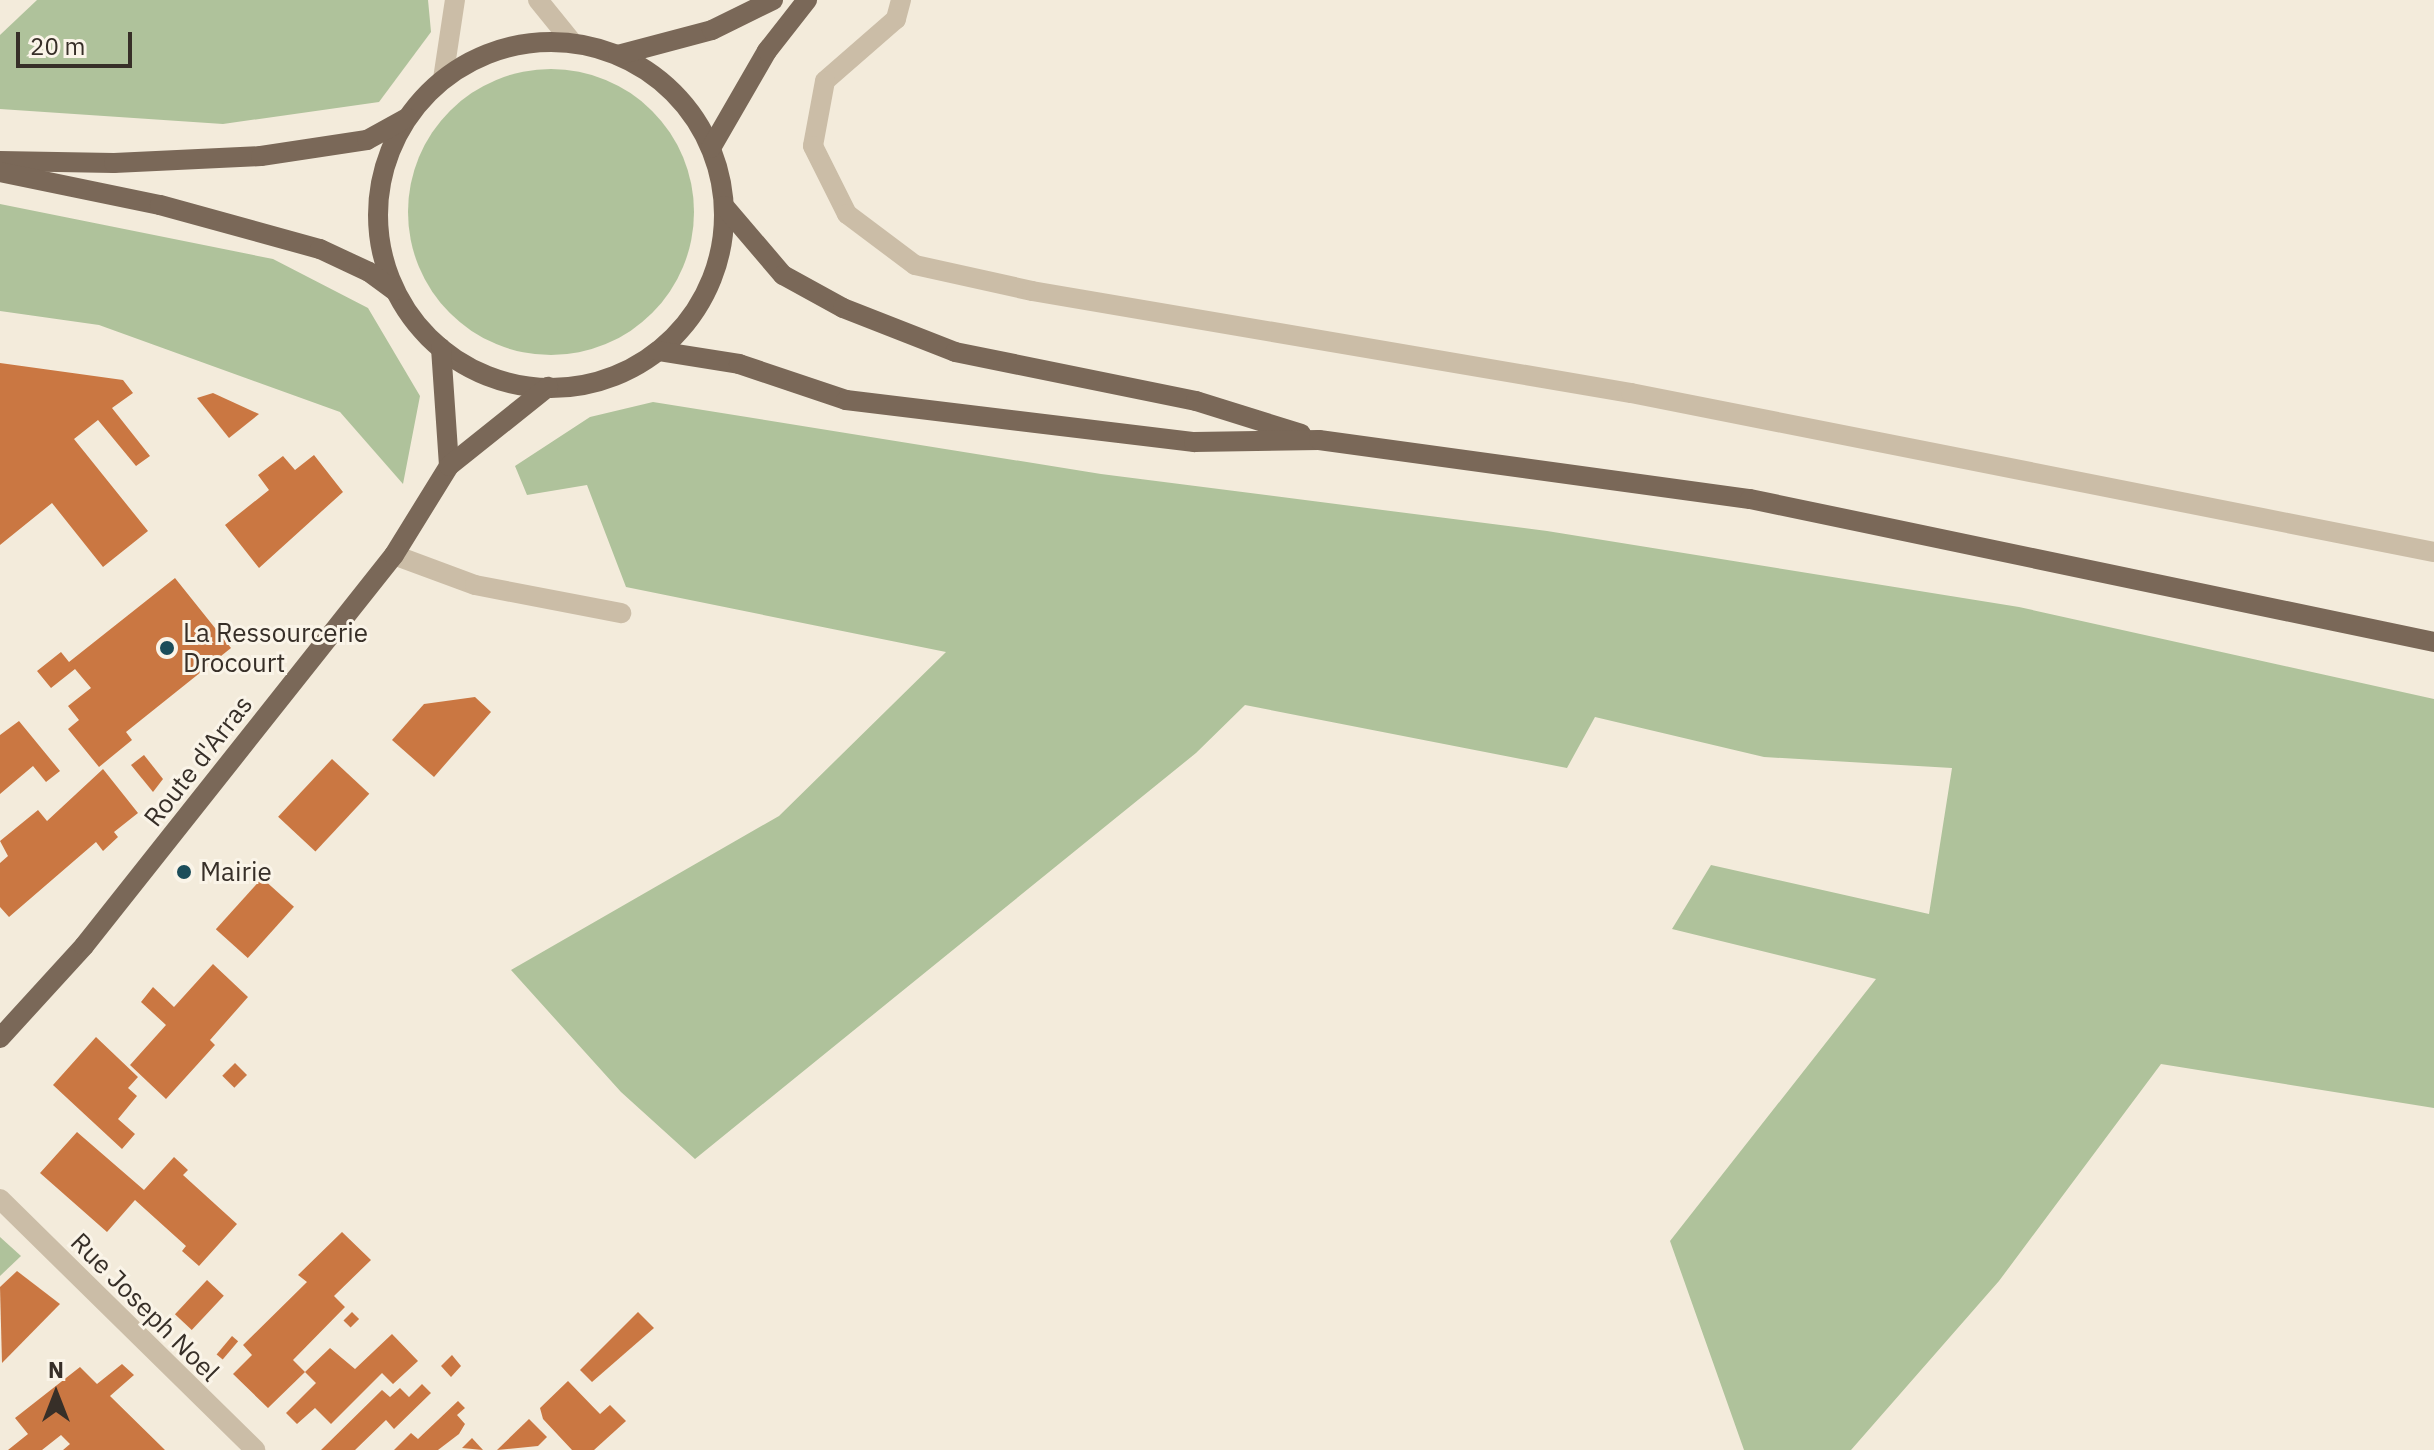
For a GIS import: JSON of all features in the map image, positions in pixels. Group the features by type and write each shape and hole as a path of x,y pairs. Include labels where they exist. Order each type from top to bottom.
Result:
{"main road":[{"path":"618,55 712,30 773,0"},
{"path":"711,148 767,51 807,0"},
{"path":"573,43 618,55 673,93 711,148 724,206 721,247 709,286 687,322 658,351 606,378 548,387 491,377 441,348 415,322 395,291 380,244 379,193 389,155 407,118 443,79 477,59 514,46 573,43"},
{"path":"0,161 114,163 261,156 367,140 407,118"},
{"path":"0,172 160,205 320,249 369,272 395,291"},
{"path":"724,206 783,275 857,314 955,352 1196,401 1319,440"},
{"path":"441,348 449,466"},
{"path":"658,351 739,364 846,400 1194,442 1319,440 1750,499 2434,642"},
{"name":"Route d'Arras","path":"0,1038 84,946 394,555 449,466 548,387"}],"street":[{"path":"443,79 455,0"},
{"path":"538,0 573,43"},
{"path":"901,0 896,19 825,81 813,146 847,214 915,265 1032,291 1631,393 2434,552"},
{"path":"394,555 475,585 621,613"},
{"name":"Rue Joseph Noel","path":"0,1199 255,1450"}],"green space":[{"path":"37,0 428,0 431,32 379,102 223,124 0,109 0,35"},
{"path":"551,69 579,72 606,80 642,101 662,121 688,170 694,212 691,240 683,267 662,303 642,323 593,349 551,355 523,352 496,344 460,323 440,303 414,254 408,212 411,184 419,157 440,121 460,101 509,75"},
{"path":"0,204 273,259 368,308 420,396 403,484 340,412 99,325 0,311"},
{"path":"653,402 1101,474 1547,531 2019,607 2434,699 2434,1108 2161,1064 1999,1281 1851,1450 1744,1450 1670,1241 1876,979 1672,929 1711,865 1929,914 1952,768 1764,757 1595,717 1567,768 1245,705 1196,753 695,1159 621,1092 511,970 779,816 946,652 626,587 587,485 527,495 515,466 590,417"},
{"path":"0,1237 21,1256 0,1276"}],"building":[{"path":"0,363 123,380 133,393 112,408 150,456 136,466 98,420 74,439 148,531 103,567 52,503 0,545"},
{"path":"213,393 259,414 229,438 197,398"},
{"path":"314,455 343,492 259,568 225,525 269,490 258,475 283,456 295,470"},
{"path":"175,578 231,648 126,732 132,740 99,767 68,729 79,720 68,706 91,688 75,669 51,688 37,671 61,652 69,662"},
{"path":"475,697 491,712 434,777 392,740 424,704"},
{"path":"19,721 60,771 46,782 33,766 0,794 0,735"},
{"path":"144,755 163,779 153,792 131,765"},
{"path":"332,759 369,794 315,852 278,817"},
{"path":"103,769 138,813 114,832 118,837 103,851 96,842 9,917 0,907 0,863 8,856 0,841 38,810 47,821"},
{"path":"262,878 294,907 248,958 216,929"},
{"path":"213,964 248,997 210,1040 215,1045 166,1099 130,1065 166,1025 141,1002 153,987 174,1007"},
{"path":"96,1037 138,1077 128,1088 137,1096 118,1119 135,1134 122,1149 53,1085"},
{"path":"235,1063 247,1075 234,1088 222,1076"},
{"path":"77,1132 144,1190 174,1157 188,1170 183,1175 237,1224 199,1266 182,1251 186,1246 135,1200 107,1232 40,1173"},
{"path":"342,1232 371,1260 334,1296 345,1307 293,1360 305,1372 268,1408 233,1374 252,1355 243,1345 307,1282 298,1275"},
{"path":"17,1271 60,1304 2,1363 0,1287"},
{"path":"207,1280 224,1296 192,1330 175,1314"},
{"path":"352,1312 359,1319 351,1328 344,1320"},
{"path":"638,1312 654,1328 592,1382 580,1370"},
{"path":"392,1334 418,1361 393,1384 382,1373 331,1424 315,1408 297,1424 286,1413 316,1383 305,1372 330,1348 355,1369"},
{"path":"232,1336 238,1341 223,1360 217,1354"},
{"path":"452,1355 461,1366 451,1377 441,1366"},
{"path":"122,1364 134,1375 110,1396 165,1450 63,1450 70,1444 61,1435 42,1450 8,1450 28,1434 15,1418 80,1367 97,1384"},
{"path":"568,1381 600,1414 610,1405 626,1421 594,1450 572,1450 543,1419 540,1408"},
{"path":"422,1384 431,1393 394,1429 386,1420 355,1450 321,1450 382,1390 390,1397 400,1388 409,1397"},
{"path":"458,1401 465,1408 457,1415 465,1424 459,1434 438,1450 394,1450 411,1433 418,1439"},
{"path":"529,1419 547,1437 538,1446 497,1450"},
{"path":"472,1438 483,1450 462,1448"}],"place":[{"name":"La Ressourcerie Drocourt","path":"167,648"},
{"name":"Mairie","path":"184,872"}]}
